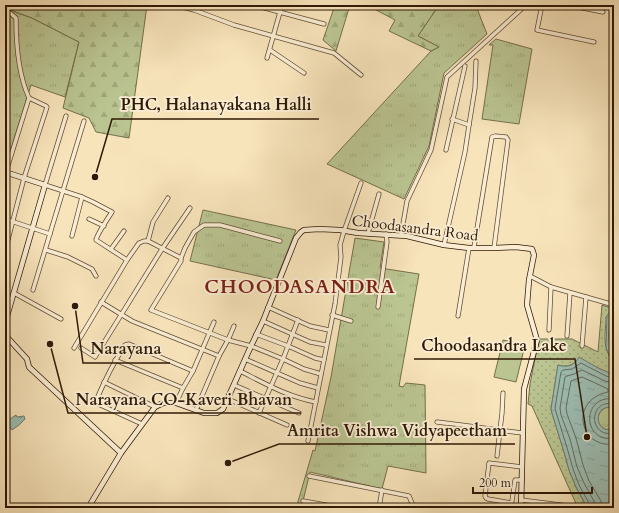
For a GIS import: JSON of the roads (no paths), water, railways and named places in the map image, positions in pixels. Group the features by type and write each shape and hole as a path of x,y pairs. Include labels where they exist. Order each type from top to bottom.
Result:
{"street":[{"path":"175,5 194,10 234,25 334,53 361,75"},
{"path":"253,5 324,24"},
{"path":"267,58 282,5"},
{"path":"401,235 407,201 431,150 447,77 526,5"},
{"path":"542,5 537,30 594,42"},
{"path":"568,5 603,12"},
{"path":"5,11 16,18 17,49 25,89 29,98 47,107 24,178 5,251"},
{"path":"270,50 304,73"},
{"path":"444,245 465,152 468,125 475,88 476,61"},
{"path":"446,150 464,66"},
{"path":"29,98 5,173 82,197 112,212 96,237 96,240 127,260"},
{"path":"5,323 66,116"},
{"path":"452,119 468,125"},
{"path":"34,290 84,121"},
{"path":"458,316 492,137 495,136 506,137 508,140 494,248"},
{"path":"308,440 335,304 341,257 340,245 361,183"},
{"path":"368,233 379,194"},
{"path":"72,236 82,197"},
{"path":"148,241 153,222 168,198"},
{"path":"81,348 95,356 162,249 190,208"},
{"path":"5,219 50,234"},
{"path":"89,219 104,226"},
{"path":"280,241 220,225 204,225 194,232 185,248 181,261 151,310 228,340 250,346 304,369 321,374"},
{"path":"111,249 124,230"},
{"name":"Choodasandra Road","path":"154,407 163,403 176,403 204,413 217,414 223,409 250,346 263,321 296,238 300,232 304,230 340,230 401,235 444,245 494,248 516,247 532,250 534,255 527,305 537,340 524,389 523,433 520,466 522,480 521,508"},
{"path":"378,307 387,242 386,234"},
{"path":"74,348 127,260 139,244 144,241 148,241 181,258"},
{"path":"46,250 68,257 92,269 96,276"},
{"path":"530,276 551,287 614,305"},
{"path":"549,330 551,287"},
{"path":"14,293 62,319"},
{"path":"567,336 570,293"},
{"path":"582,346 586,297"},
{"path":"101,302 132,321 219,356"},
{"path":"268,307 310,326 329,330"},
{"path":"332,315 351,321"},
{"path":"259,413 283,359 298,320"},
{"path":"263,321 310,342 326,345"},
{"path":"176,403 203,349 214,322"},
{"path":"196,410 219,356 234,326"},
{"path":"256,334 315,358 324,360"},
{"path":"5,335 27,359 29,367 121,453"},
{"path":"95,403 115,360 125,345 128,344 193,370"},
{"path":"245,359 300,383 318,388"},
{"path":"115,360 183,388"},
{"path":"240,371 298,398 316,402"},
{"path":"88,508 121,453 154,407 104,382"},
{"path":"234,385 299,413"},
{"path":"497,456 503,393"},
{"path":"85,398 142,424"},
{"path":"228,399 288,425"},
{"path":"437,422 523,433"},
{"path":"520,466 489,463 485,496 488,499 511,503 515,480 522,480"},
{"path":"309,476 409,496 414,508"},
{"path":"379,508 382,490"},
{"path":"522,500 577,507"},
{"path":"303,502 344,508"}],"water":[{"path":"612,311 614,312 614,360 609,356 606,347 607,315"},
{"path":"579,357 614,375 614,408 607,407 602,410 598,418 602,427 607,430 614,429 614,508 587,508 569,470 551,409 558,365 570,366"},
{"path":"16,415 17,417 24,416 25,419 12,430 11,428 6,427 5,425 7,422"}],"place":[{"name":"PHC, Halanayakana Halli","path":"95,177"},
{"name":"Narayana","path":"75,306"},
{"name":"Narayana CO-Kaveri Bhavan","path":"50,344"},
{"name":"Choodasandra Lake","path":"587,437"},
{"name":"Amrita Vishwa Vidyapeetham","path":"228,463"}],"district":[{"name":"CHOODASANDRA","path":"300,287"}]}
